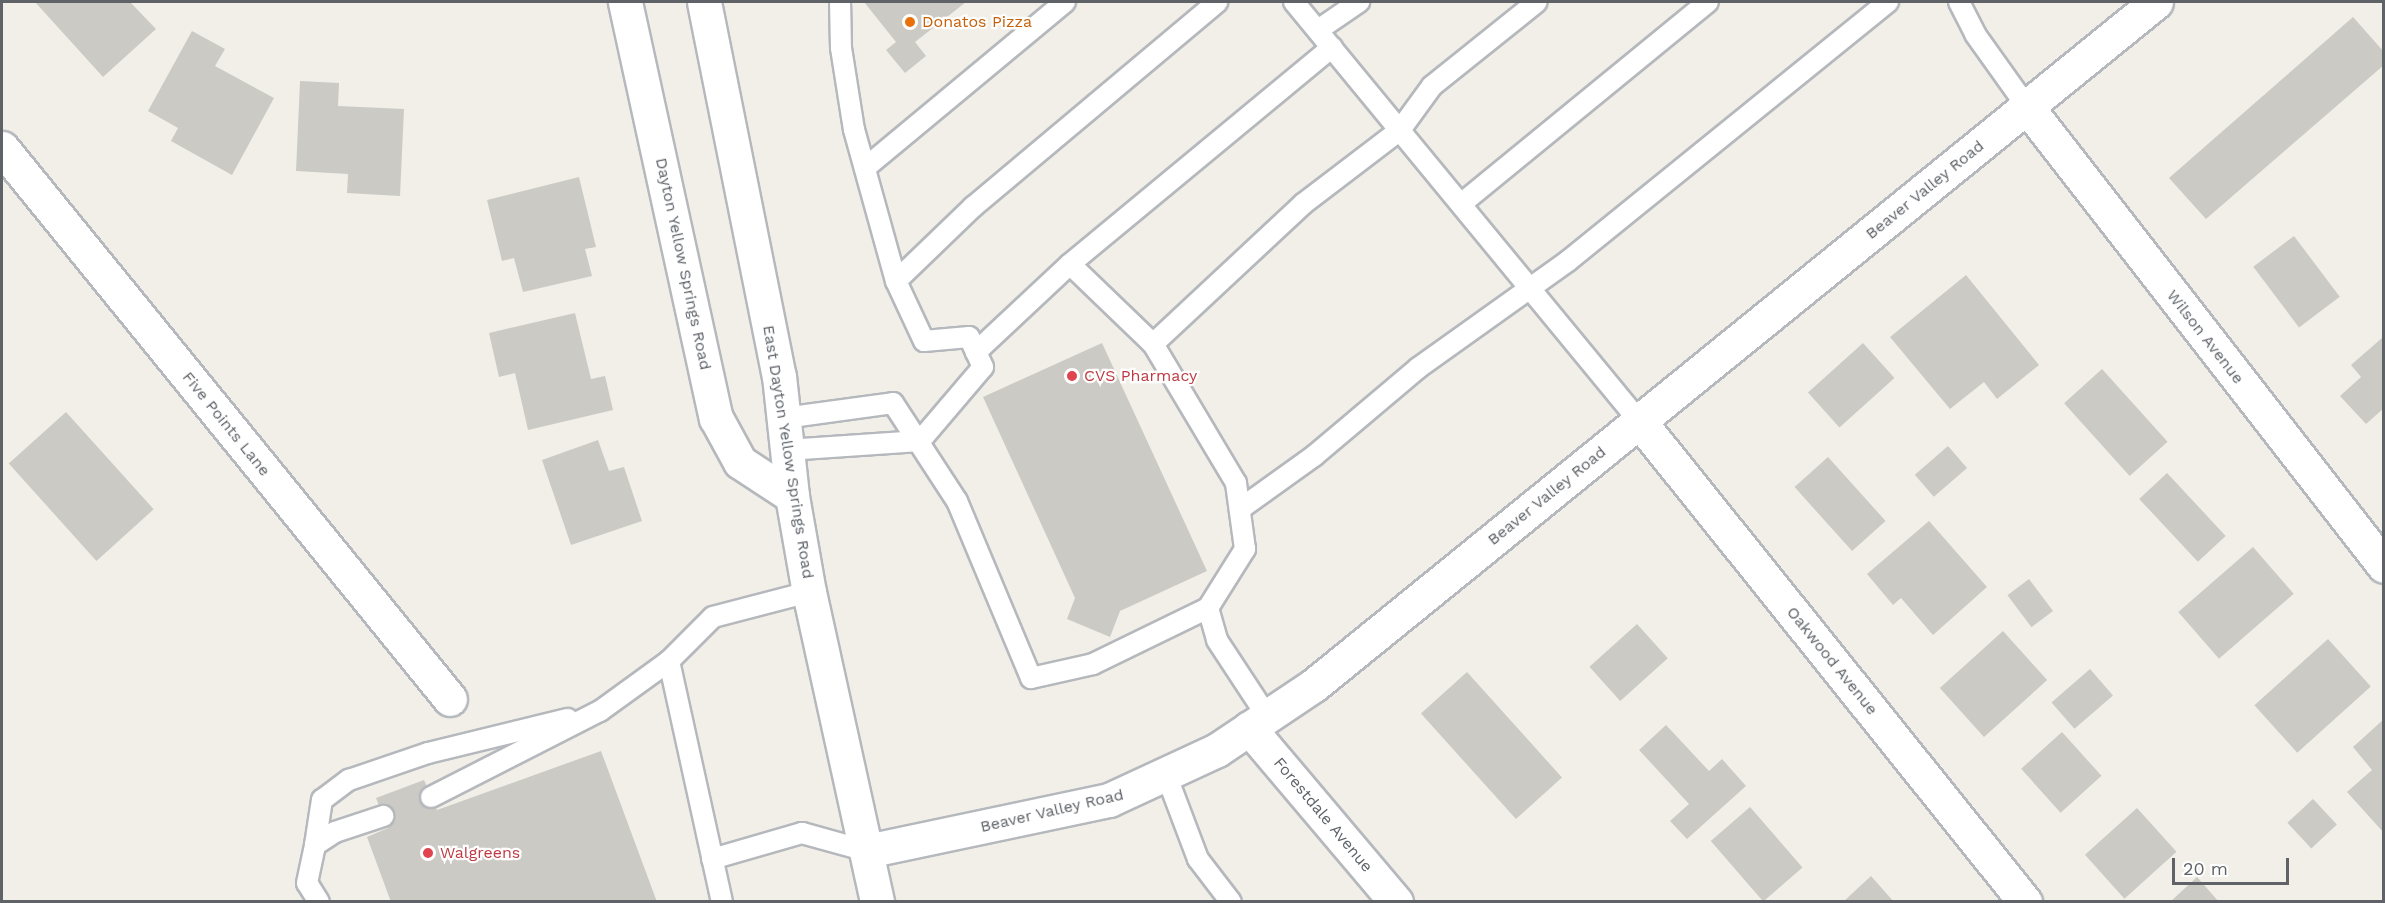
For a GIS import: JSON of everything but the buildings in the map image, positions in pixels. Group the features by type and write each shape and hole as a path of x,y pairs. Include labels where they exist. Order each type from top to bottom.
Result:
{"street":[{"name":"Dayton Yellow Springs Road","path":"625,2 716,418 740,462 792,496"},
{"name":"East Dayton Yellow Springs Road","path":"704,2 779,376 792,496 809,592 877,902"},
{"name":"Beaver Valley Road","path":"867,851 1097,803 1167,777 1258,722 1314,685 2156,2"},
{"name":"Wilson Avenue","path":"2027,107 2384,566"},
{"name":"Five Points Lane","path":"2,148 450,699"},
{"name":"Oakwood Avenue","path":"1639,421 2025,902"},
{"name":"Forestdale Avenue","path":"1258,722 1396,902"}],"lane":[{"path":"840,2 841,48 865,168 896,280 924,341 969,337 980,360"},
{"path":"865,168 1065,2"},
{"path":"896,280 973,207 1217,2"},
{"path":"1294,2 1639,421"},
{"path":"1318,30 1359,2"},
{"path":"1153,344 1303,204 1400,130 1432,86 1537,2"},
{"path":"1461,204 1708,2"},
{"path":"1240,509 1528,286 1568,261 1888,2"},
{"path":"1963,3 2027,107"},
{"path":"787,450 920,441 980,360 1070,264 1332,48"},
{"path":"784,418 893,403 920,441 957,501 1031,678 1093,664 1208,609 1245,549 1236,483 1153,344 1070,264"},
{"path":"431,797 600,711 669,661 713,617 809,592"},
{"path":"1208,609 1217,640 1258,722"},
{"path":"669,661 722,902"},
{"path":"319,902 307,883 322,800 349,780 428,753 600,711"},
{"path":"1167,777 1198,859 1221,898"},
{"path":"315,845 335,832 383,816"},
{"path":"712,859 802,833 867,851"}],"place":[{"name":"Donatos Pizza","path":"910,22"},
{"name":"CVS Pharmacy","path":"1072,376"},
{"name":"Walgreens","path":"428,853"}]}
